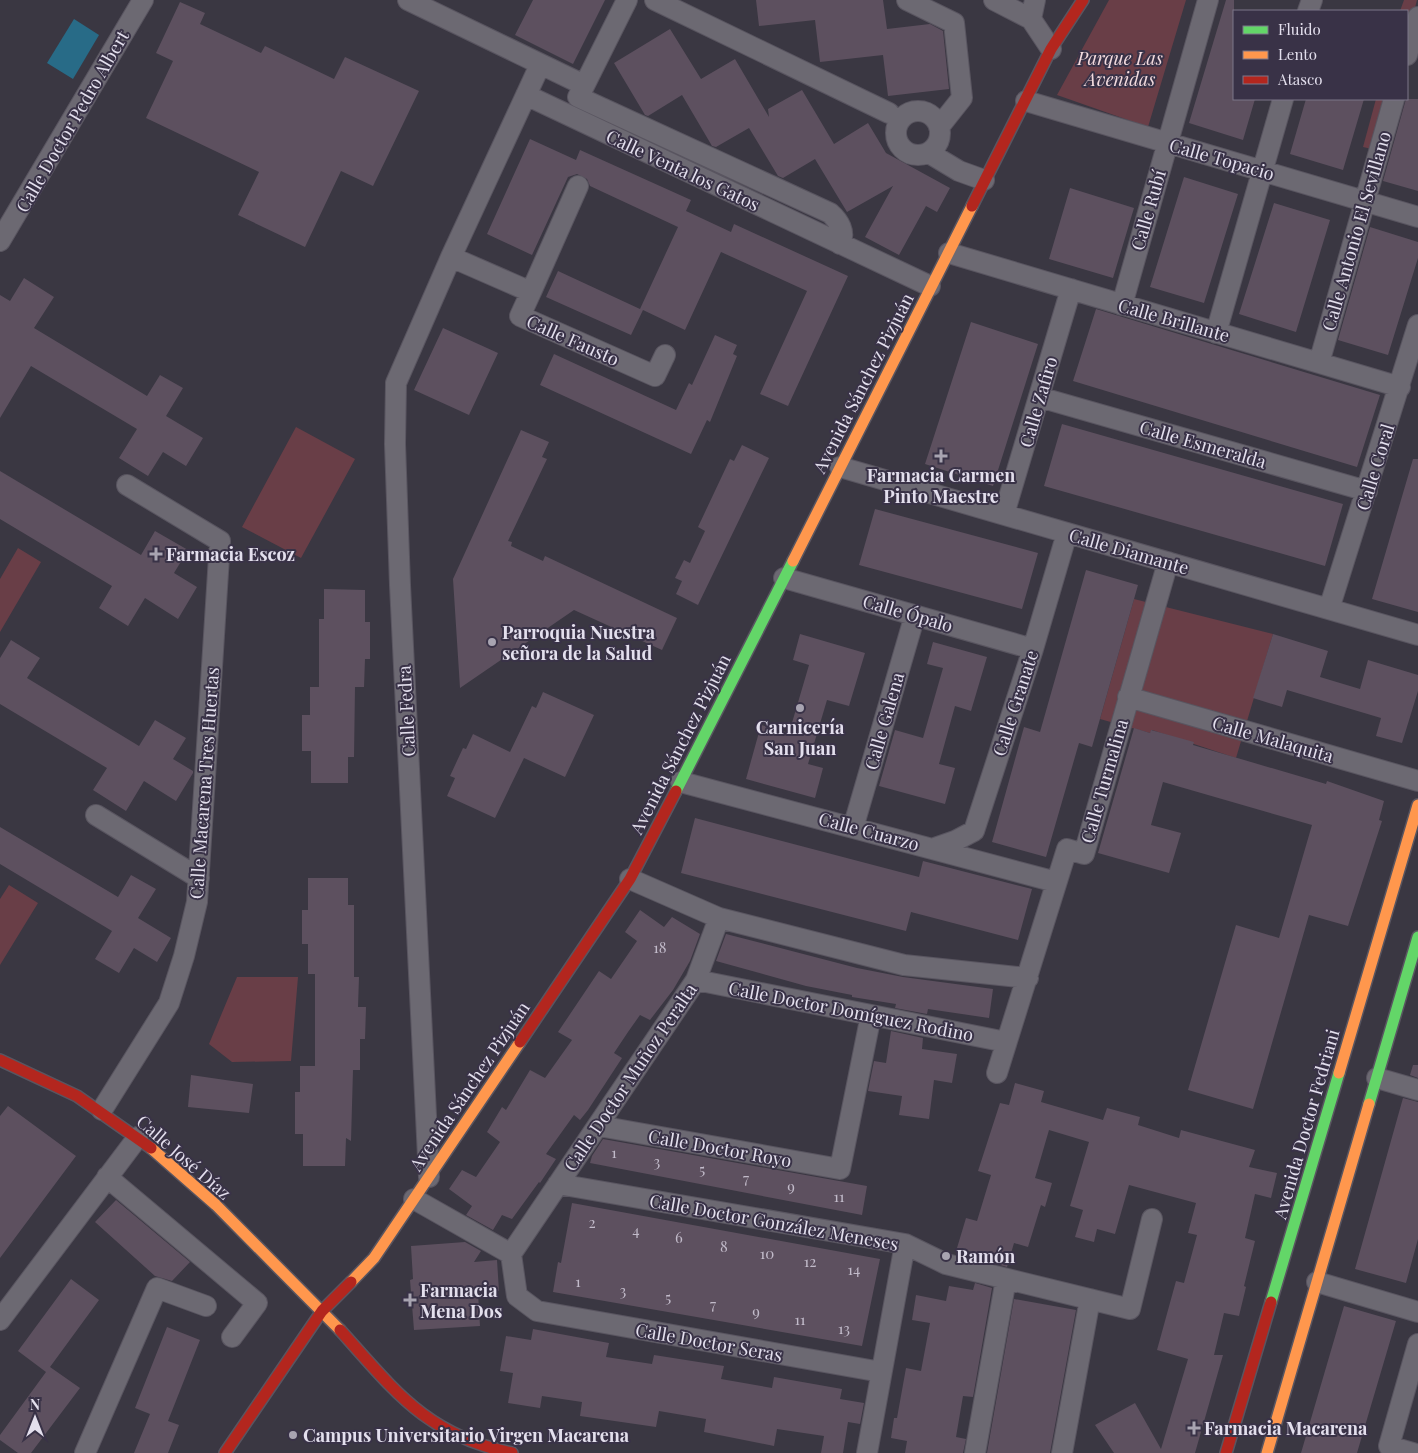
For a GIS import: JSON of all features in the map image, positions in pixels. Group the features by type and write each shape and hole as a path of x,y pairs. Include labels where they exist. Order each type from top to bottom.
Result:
{"main road":[{"name":"Avenida Sánchez Pizjuán","path":"225,1453 322,1312 374,1258 630,879 681,782 1051,49 1083,0"},
{"name":"Avenida Doctor Fedriani","path":"1226,1453 1418,805"},
{"path":"1267,1453 1377,1078 1410,995 1418,938"},
{"name":"Calle José Díaz","path":"0,1060 43,1077 102,1110 138,1137 183,1175 322,1312 417,1412 451,1434 496,1450 512,1453"}],"street":[{"name":"Calle Doctor Pedro Albert","path":"2,233 143,0"},
{"name":"Calle Venta los Gatos","path":"408,0 540,64 581,91 830,213 841,227 843,238 840,244"},
{"path":"569,115 627,0"},
{"path":"655,0 889,113"},
{"path":"907,0 954,23 962,98 940,127 939,142 929,153"},
{"path":"994,0 1031,20 1051,49"},
{"path":"1031,20 1035,0"},
{"name":"Calle Rubí","path":"1122,305 1208,0"},
{"path":"1408,52 1418,17"},
{"name":"Calle Fedra","path":"429,1177 400,595 396,383 451,256 540,64"},
{"name":"Calle Venta los Gatos","path":"526,95 930,286"},
{"path":"1216,333 1283,100"},
{"name":"Calle Antonio El Sevillano","path":"1318,362 1394,100"},
{"name":"Calle Topacio","path":"1026,101 1418,217"},
{"path":"940,127 932,116 919,112 906,115 898,126 898,141 901,147 914,155 929,153 959,171 984,180"},
{"path":"531,292 578,186"},
{"name":"Calle Brillante","path":"949,253 1400,387"},
{"name":"Calle Fausto","path":"451,256 531,292 520,316 655,376 665,355"},
{"name":"Calle Zafiro","path":"1004,514 1071,289"},
{"name":"Calle Coral","path":"1329,609 1368,491 1418,325"},
{"name":"Calle Esmeralda","path":"1039,397 1368,491"},
{"name":"Calle Diamante","path":"840,467 1418,635"},
{"name":"Calle Macarena Tres Huertas","path":"102,1110 169,1003 184,956 195,911 199,878 220,540 127,485"},
{"name":"Calle Granate","path":"935,848 974,831 1033,649 1067,533"},
{"name":"Calle Turmalina","path":"998,1073 1067,849 1084,854 1168,562"},
{"name":"Calle Ópalo","path":"784,578 1033,649"},
{"name":"Calle Galena","path":"853,828 915,615"},
{"name":"Calle Malaquita","path":"1128,697 1418,781"},
{"name":"Calle Cuarzo","path":"681,782 935,848 1056,882"},
{"path":"96,815 199,878"},
{"path":"630,879 719,918 904,965 1028,978"},
{"name":"Calle Doctor Muñoz Peralta","path":"510,1254 599,1126 696,980 719,918"},
{"name":"Calle Doctor Domíguez Rodino","path":"696,980 1006,1042"},
{"name":"Calle Doctor Royo","path":"599,1126 840,1170 871,1015"},
{"path":"1377,1078 1418,1090"},
{"path":"0,1320 138,1137"},
{"path":"107,1177 256,1303 232,1337"},
{"name":"Calle Doctor González Meneses","path":"558,1184 905,1244 946,1264 1130,1309 1152,1220"},
{"path":"414,1199 510,1254"},
{"path":"867,1453 905,1244"},
{"name":"Calle Doctor Seras","path":"510,1254 517,1296 536,1312 881,1372"},
{"path":"975,1453 1006,1278"},
{"path":"1317,1282 1418,1312"},
{"path":"85,1453 157,1288 206,1306"},
{"path":"1062,1453 1090,1299"},
{"path":"1413,1453 1389,1446 1418,1344"}],"green space":[{"name":"Parque Las Avenidas","path":"1109,0 1186,0 1148,127 1057,95"},
{"path":"1404,0 1417,0 1408,34 1408,10 1400,10"},
{"path":"1376,100 1390,100 1376,150 1363,147"},
{"path":"296,427 355,459 301,558 242,527"},
{"path":"18,548 41,562 0,632 0,579"},
{"path":"1134,599 1273,634 1236,758 1152,730 1150,733 1100,719"},
{"path":"9,885 38,903 0,965 0,899"},
{"path":"237,977 298,977 291,1061 232,1062 209,1044"}],"water":[{"path":"74,19 99,35 73,79 47,63"}],"building":[{"path":"533,0 605,0 573,64 515,35"},
{"path":"756,0 883,0 887,29 930,24 943,31 949,89 888,96 883,55 820,62 815,20 759,26"},
{"path":"1226,0 1234,0 1233,100 1255,100 1243,140 1189,123"},
{"path":"180,2 205,13 200,24 261,53 265,46 334,79 345,57 419,91 373,186 341,171 305,247 238,215 259,172 146,118 173,61 156,53"},
{"path":"670,29 701,79 735,59 769,117 768,109 802,90 834,144 868,123 886,153 950,188 937,212 926,206 899,255 865,237 893,186 847,212 815,159 783,178 778,176 749,128 716,147 712,146 682,95 648,116 645,115 614,63"},
{"path":"1418,99 1418,191 1383,181 1406,100"},
{"path":"1306,100 1364,100 1343,170 1290,154"},
{"path":"530,139 576,160 580,150 691,200 686,211 731,232 734,224 848,276 788,406 760,394 807,291 721,252 685,330 643,310 631,335 546,297 558,271 640,309 678,227 590,186 587,179 577,174 568,177 532,255 487,234"},
{"path":"1184,177 1238,194 1204,303 1150,287"},
{"path":"1070,188 1134,208 1113,278 1049,259"},
{"path":"1274,203 1330,220 1296,332 1239,314"},
{"path":"1370,227 1418,242 1418,258 1388,355 1338,340"},
{"path":"24,278 54,297 34,328 147,396 160,375 183,388 166,416 203,438 186,466 163,452 148,476 119,458 137,429 31,366 0,418 0,295 10,301"},
{"path":"1096,309 1380,395 1357,467 1073,381"},
{"path":"971,322 1038,344 993,486 925,464"},
{"path":"443,328 498,353 469,415 414,390"},
{"path":"715,335 737,345 733,354 737,356 710,422 707,420 691,454 540,385 554,354 676,410 689,383 692,385"},
{"path":"1062,424 1343,504 1325,566 1044,486"},
{"path":"521,430 549,442 542,457 547,459 508,541 512,542 511,546 543,561 545,556 677,618 662,650 574,610 460,688 453,579"},
{"path":"742,445 769,458 698,605 676,594 682,581 675,578 684,560 690,563 705,531 698,527 730,459 734,461"},
{"path":"1413,459 1418,459 1418,612 1372,599"},
{"path":"0,471 141,555 155,531 188,550 174,573 197,587 178,619 145,598 128,626 99,608 112,586 0,519"},
{"path":"875,509 1038,553 1022,609 859,565"},
{"path":"1086,570 1138,585 1092,747 1079,743 1046,857 992,842 1024,727 1040,732"},
{"path":"324,589 365,590 365,622 370,622 370,659 365,659 364,687 355,687 354,757 348,757 348,783 311,783 311,751 302,751 302,715 310,715 310,687 319,687 319,619 324,619"},
{"path":"800,634 865,653 849,706 827,700 808,764 823,768 815,798 746,779 761,725 789,733 809,665 793,660"},
{"path":"1273,634 1328,651 1320,677 1360,689 1368,660 1418,675 1418,691 1402,743 1376,736 1381,718 1287,690 1282,707 1253,698"},
{"path":"11,640 40,658 27,678 139,746 155,720 186,738 173,759 193,771 193,773 176,801 144,781 126,811 93,790 107,768 0,704 0,658"},
{"path":"933,642 987,657 971,711 955,706 939,764 955,768 945,804 879,786 895,730 923,738 943,668 927,664"},
{"path":"543,692 594,715 565,777 524,758 495,818 447,796 455,778 450,776 463,748 466,749 473,734 510,752 532,706 536,708"},
{"path":"1134,728 1150,733 1151,730 1194,742 1193,745 1326,784 1327,781 1384,801 1379,820 1382,821 1348,926 1309,915 1253,1109 1188,1090 1236,925 1279,938 1312,825 1163,782 1151,825 1181,833 1169,873 1098,853"},
{"path":"695,818 919,877 923,861 1032,889 1018,940 911,912 906,931 681,873"},
{"path":"0,827 118,897 131,875 156,889 138,918 171,938 157,962 134,948 119,973 95,959 112,931 0,864"},
{"path":"308,878 348,878 348,905 354,905 354,977 359,977 358,1007 366,1007 365,1039 360,1039 360,1070 353,1070 351,1141 346,1138 345,1166 303,1166 303,1134 295,1134 295,1092 300,1092 300,1066 315,1066 315,974 308,974 308,944 302,944 302,910 308,910"},
{"path":"640,910 664,927 672,917 700,934 690,961 673,990 650,1020 640,1015 628,1032 614,1053 622,1058 588,1110 580,1120 574,1115 546,1154 556,1159 540,1183 512,1219 502,1215 493,1230 466,1215 472,1206 449,1189 462,1170 476,1177 500,1142 487,1132 502,1107 506,1110 530,1070 545,1078 572,1040 558,1032 599,971 611,979 637,941 625,932"},
{"path":"726,934 857,968 903,977 993,989 989,1018 928,1009 927,1014 895,1008 896,1004 852,997 852,995 806,986 716,961"},
{"path":"891,1031 923,1038 922,1049 957,1054 952,1083 934,1080 929,1119 899,1115 902,1096 868,1091 874,1061 886,1063"},
{"path":"1413,1065 1418,1065 1418,1078 1410,1075"},
{"path":"191,1075 253,1084 249,1113 188,1107"},
{"path":"1015,1083 1044,1091 1041,1102 1103,1120 1107,1108 1140,1117 1138,1125 1179,1138 1181,1130 1255,1150 1249,1167 1277,1173 1271,1198 1255,1194 1245,1238 1255,1241 1244,1286 1246,1287 1239,1316 1224,1313 1214,1355 1223,1355 1195,1453 1114,1453 1095,1425 1135,1403 1161,1449 1188,1359 1157,1350 1176,1281 1184,1283 1197,1235 1188,1233 1196,1203 1129,1185 1115,1234 1097,1229 1094,1242 1075,1237 1083,1210 1070,1206 1089,1142 1049,1130 1035,1178 1052,1183 1045,1207 1041,1205 1028,1247 1014,1243 1007,1267 982,1260 983,1255 957,1248 966,1218 977,1221 991,1175 978,1171 1000,1103 1009,1105"},
{"path":"1403,1098 1418,1102 1418,1239 1406,1283 1355,1269"},
{"path":"8,1106 76,1156 0,1258 0,1116"},
{"path":"603,1139 867,1186 862,1215 590,1163 592,1156"},
{"path":"116,1200 190,1262 172,1281 155,1276 95,1222"},
{"path":"572,1203 880,1259 862,1346 553,1292 558,1262 561,1263"},
{"path":"465,1242 481,1251 474,1262 497,1260 499,1291 478,1293 480,1326 414,1330 410,1280 413,1279 411,1246"},
{"path":"71,1279 99,1300 50,1367 80,1388 31,1453 18,1453 0,1440 0,1435 46,1372 18,1351"},
{"path":"975,1283 992,1288 973,1397 963,1396 956,1437 966,1439 963,1453 905,1453 907,1441 891,1438 894,1418 897,1418 906,1368 921,1371 930,1323 912,1320 916,1295 946,1301 949,1286 973,1290"},
{"path":"1014,1299 1076,1310 1050,1453 987,1453"},
{"path":"1344,1306 1396,1321 1357,1453 1301,1453"},
{"path":"167,1327 200,1340 168,1421 179,1425 168,1453 134,1453 150,1414 135,1408"},
{"path":"533,1329 609,1343 606,1357 652,1364 654,1355 724,1366 721,1379 772,1388 774,1377 842,1389 840,1399 864,1403 860,1424 848,1422 843,1453 821,1453 824,1436 777,1429 774,1446 704,1432 706,1419 659,1411 656,1427 580,1416 582,1402 542,1396 540,1408 508,1403 513,1373 500,1371 506,1336 531,1340"}],"traffic: fast":[{"path":"676,791 793,561"},
{"path":"1369,1104 1418,937"},
{"path":"1271,1302 1339,1073"}],"traffic: slow":[{"path":"793,561 972,206"},
{"path":"1339,1073 1418,805"},
{"path":"351,1282 374,1258 520,1042"},
{"path":"1267,1453 1369,1104"},
{"path":"151,1148 216,1205 340,1330"}],"traffic: jam":[{"path":"972,206 1051,49 1083,0"},
{"path":"520,1042 630,879 676,791"},
{"path":"0,1060 77,1096 151,1148"},
{"path":"225,1453 322,1311 351,1282"},
{"path":"1226,1453 1271,1302"},
{"path":"340,1330 414,1408 457,1435 482,1445 512,1453"}],"place":[{"name":"Farmacia Carmen Pinto Maestre","path":"941,456"},
{"name":"Farmacia Escoz","path":"156,554"},
{"name":"Parroquia Nuestra señora de la Salud","path":"492,642"},
{"name":"Carnicería San Juan","path":"800,708"},
{"name":"Ramón","path":"946,1256"},
{"name":"Farmacia Mena Dos","path":"410,1300"},
{"name":"Farmacia Macarena","path":"1194,1428"},
{"name":"Campus Universitario Virgen Macarena","path":"293,1435"}]}
